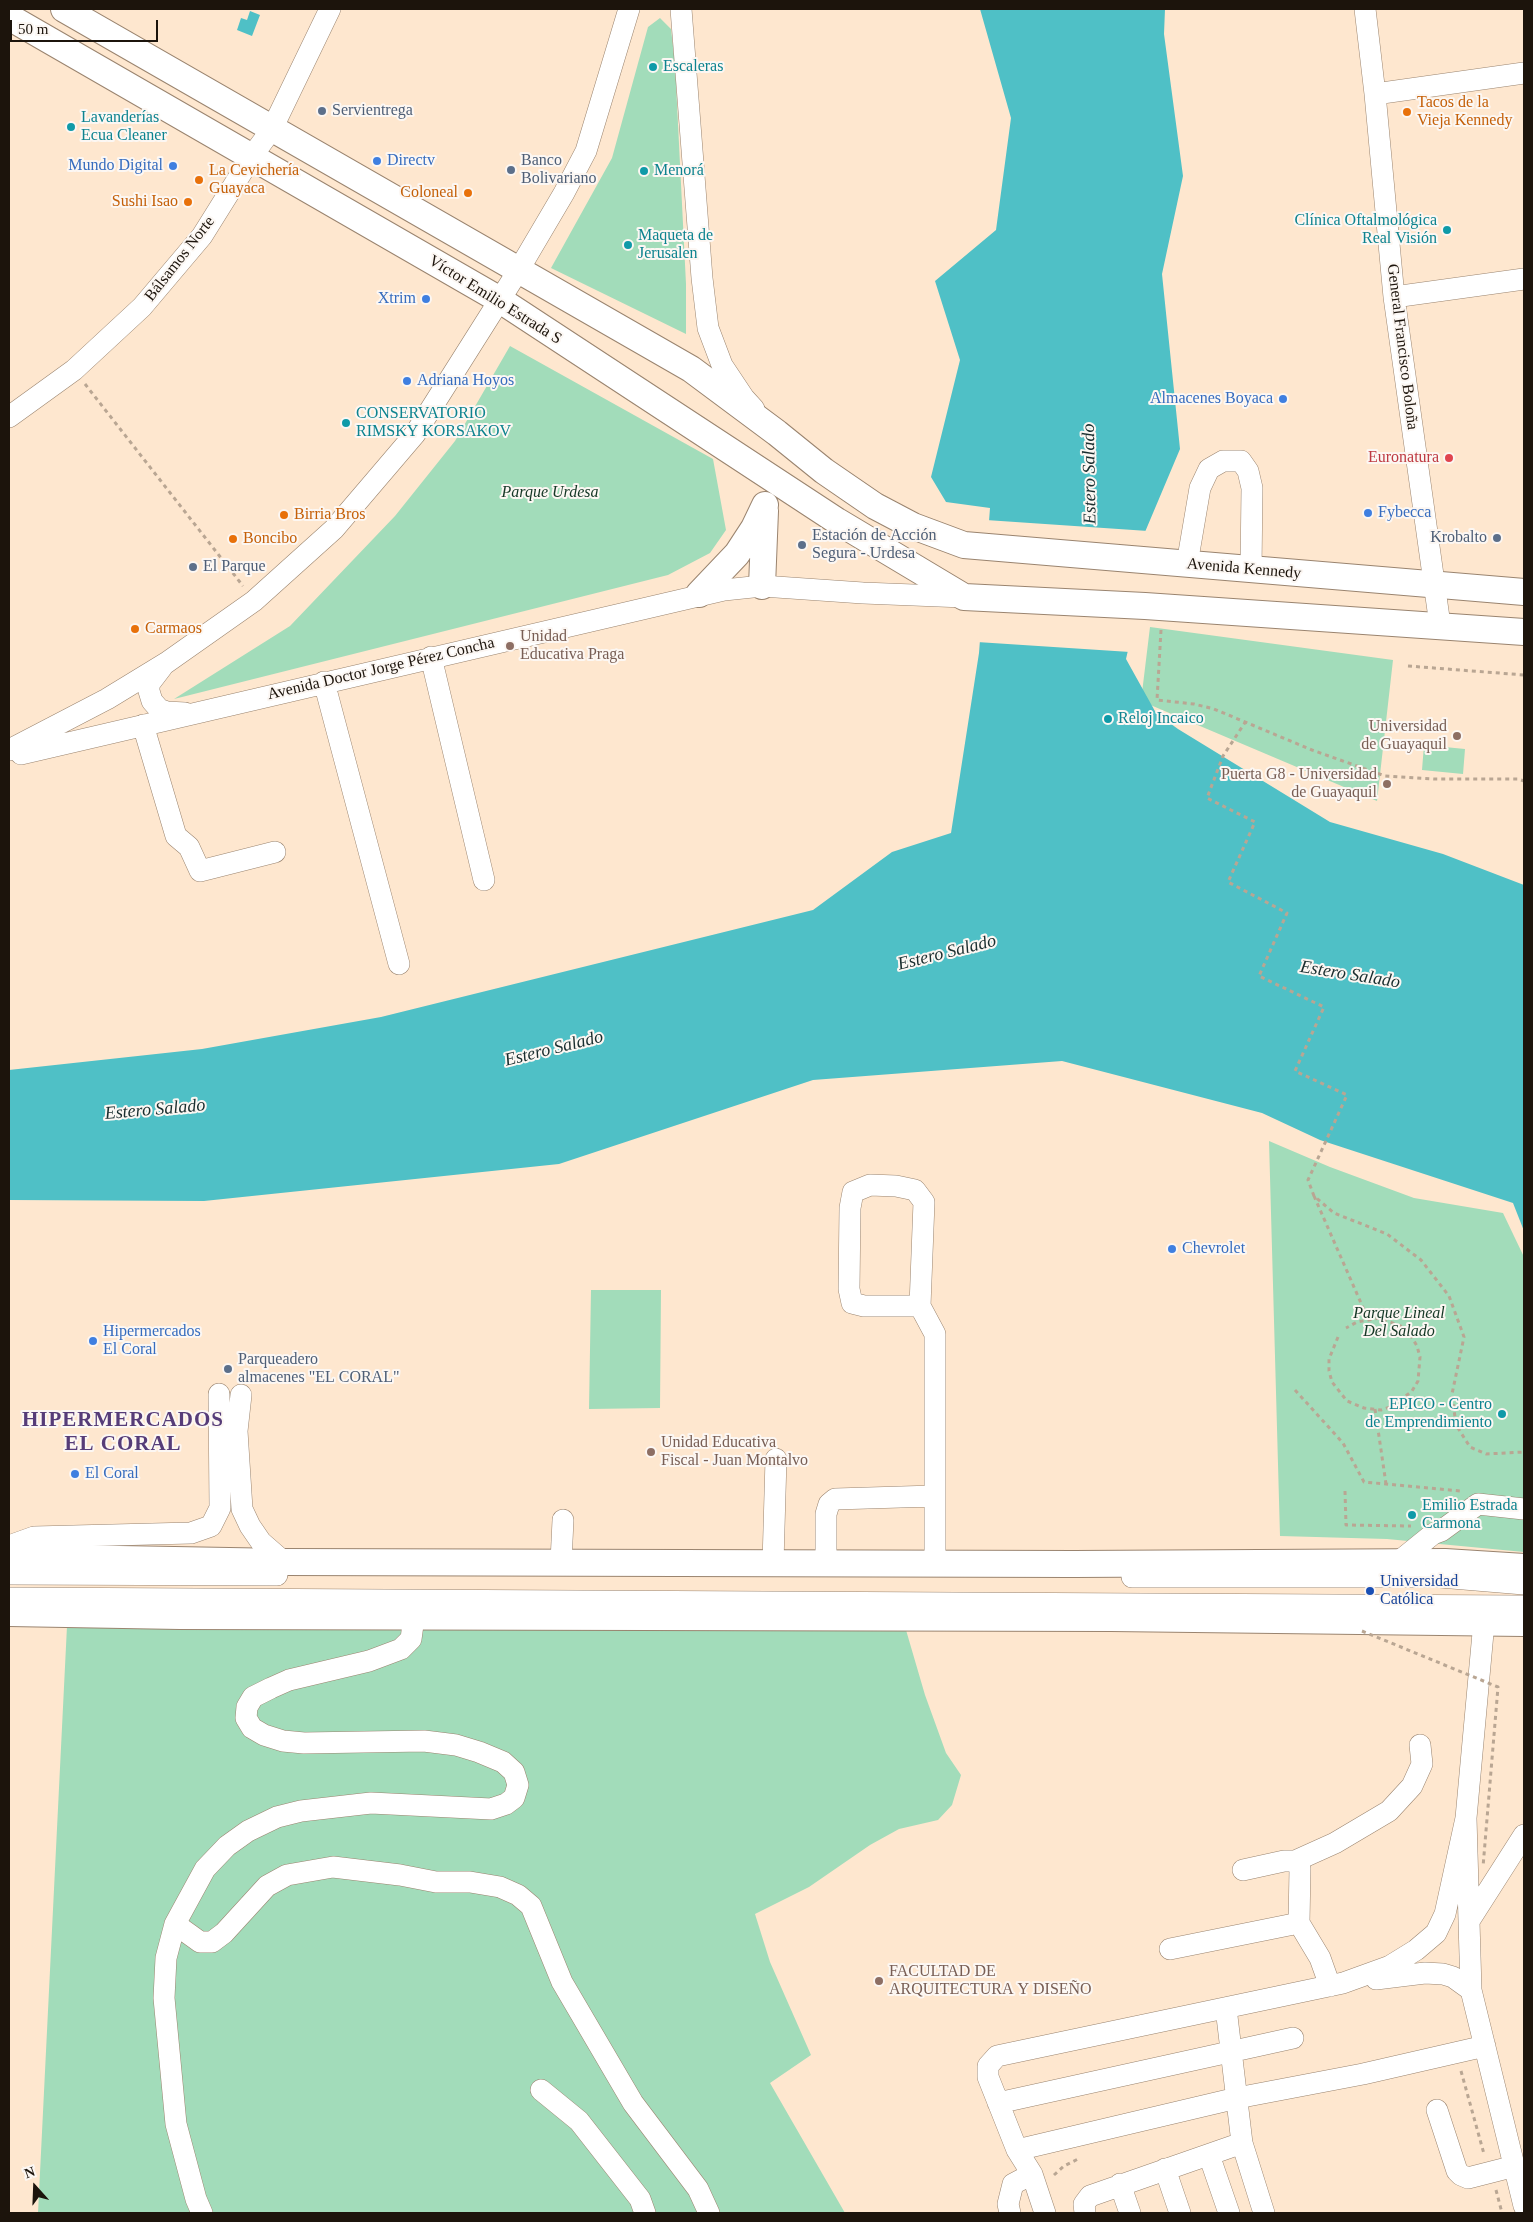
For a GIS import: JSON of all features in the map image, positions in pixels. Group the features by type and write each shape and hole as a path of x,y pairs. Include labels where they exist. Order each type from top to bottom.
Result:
{"main road":[{"name":"Víctor Emilio Estrada S","path":"64,9 691,369 777,433 824,471 875,506 913,526 964,544"},
{"name":"Víctor Emilio Estrada S","path":"9,18 500,300 837,522 968,597"},
{"path":"762,586 765,505 771,478"},
{"path":"698,594 737,554 754,528 765,505"},
{"name":"Avenida Kennedy","path":"964,544 1524,592"},
{"path":"968,597 1440,625 1524,632"},
{"path":"9,1557 284,1562 935,1564 1445,1562 1524,1567"},
{"path":"9,1613 180,1616 1110,1618 1524,1623"}],"street":[{"path":"9,18 14,9"},
{"name":"Bálsamos Norte","path":"9,417 74,370 142,307 202,236 252,156 272,129 330,9"},
{"name":"General Francisco Boloña","path":"1365,9 1394,297 1440,625"},
{"path":"9,750 107,699 166,663 254,601 334,529 415,434 518,271 564,193 586,151 629,11"},
{"path":"680,14 702,278 708,328 722,365 744,398 777,433"},
{"path":"1375,94 1524,73"},
{"path":"1394,297 1524,279"},
{"path":"1187,564 1200,488 1209,469 1224,461 1241,461 1248,471 1252,488 1251,570"},
{"name":"Avenida Doctor Jorge Pérez Concha","path":"9,757 698,594 762,586 863,593 968,597"},
{"path":"430,657 484,880"},
{"path":"166,663 154,675 149,684 152,701 159,709 180,713 212,709"},
{"path":"324,682 399,964"},
{"path":"143,725 176,836 189,847 200,871 275,852"},
{"path":"920,1306 864,1306 852,1303 849,1289 850,1208 853,1192 870,1185 896,1186 915,1190 924,1202 920,1306 936,1334 935,1564"},
{"path":"219,1394 228,1431 242,1509 250,1526 261,1542 284,1562"},
{"path":"9,1546 34,1537 191,1533 211,1526 220,1508 228,1431 241,1395"},
{"path":"773,1563 776,1459"},
{"path":"826,1563 826,1514 829,1504 835,1499 934,1496"},
{"path":"1397,1563 1432,1534 1441,1531 1478,1504 1524,1509"},
{"path":"562,1520 562,1562"},
{"path":"9,1574 1440,1577 1524,1584"},
{"path":"9,1598 1524,1606"},
{"path":"202,2213 196,2199 176,2124 166,2035 164,1998 166,1958 175,1924 205,1869 226,1846 248,1831 277,1817 301,1811 371,1803 491,1809 506,1804 514,1798 518,1785 514,1772 502,1762 456,1745 424,1741 304,1743 283,1741 252,1728 246,1718 247,1707 254,1697 271,1688 290,1680 369,1661 401,1649 411,1639 414,1617"},
{"path":"1336,1985 1390,1966 1416,1950 1436,1933 1446,1914 1466,1818 1484,1622"},
{"path":"1243,1870 1284,1861 1295,1861 1335,1843 1389,1811 1412,1786 1422,1764 1420,1746"},
{"path":"1466,1818 1471,1990 1524,2206"},
{"path":"1469,1920 1524,1834"},
{"path":"1295,1861 1300,1868 1299,1922 1336,1985"},
{"path":"175,1924 200,1942 212,1942 224,1934 267,1886 287,1874 333,1867 400,1875 436,1882 470,1882 500,1887 518,1894 532,1906 562,1982 633,2102 698,2189 709,2213"},
{"path":"1170,1949 1299,1922"},
{"path":"1045,2213 1034,2182 1018,2150 988,2077 988,2066 997,2056 1336,1985 1425,1973 1443,1974 1453,1977 1471,1990"},
{"path":"1226,2008 1242,2143 1264,2213"},
{"path":"998,2103 1293,2038"},
{"path":"1018,2150 1237,2098 1363,2074 1485,2046"},
{"path":"541,2090 579,2121 640,2199 645,2213"},
{"path":"1437,2110 1457,2170 1461,2175 1468,2178 1515,2166"},
{"path":"1085,2213 1084,2204 1090,2196 1242,2143"},
{"path":"1209,2155 1229,2213"},
{"path":"1165,2169 1180,2213"},
{"path":"1010,2213 1008,2204 1013,2184 1034,2182"},
{"path":"1120,2184 1130,2213"}],"path":[{"path":"74,370 254,601"},
{"path":"1154,607 1157,700 1194,704 1246,721 1312,750 1385,776 1435,780 1518,779 1524,781"},
{"path":"1408,666 1524,675"},
{"path":"1246,721 1229,745 1207,798 1255,822 1228,882 1287,913 1259,976 1324,1007 1295,1071 1347,1095 1308,1180 1368,1318"},
{"path":"1314,1196 1334,1213 1387,1234 1421,1260 1449,1296 1464,1337 1452,1394 1456,1425 1470,1447 1486,1454 1524,1452"},
{"path":"1338,1336 1329,1358 1329,1371 1332,1382 1338,1392 1347,1401 1358,1407 1375,1410 1393,1406 1412,1391 1418,1381 1420,1357 1414,1341 1402,1327 1380,1318 1368,1318 1346,1328"},
{"path":"1295,1390 1343,1443 1364,1482 1408,1486"},
{"path":"1375,1410 1386,1484"},
{"path":"1345,1491 1346,1525 1384,1526"},
{"path":"1362,1631 1498,1687 1483,1867"},
{"path":"1454,2068 1461,2070 1484,2155"},
{"path":"1034,2182 1088,2155"},
{"path":"1494,2183 1502,2213"}],"green space":[{"path":"660,18 671,29 675,64 686,284 686,334 551,268 612,158 648,27"},
{"name":"Parque Urdesa","path":"510,346 713,459 726,530 710,553 668,575 174,699 290,626 395,516 455,441"},
{"path":"1150,627 1393,660 1377,801 1141,701"},
{"path":"1424,745 1465,749 1463,774 1422,770"},
{"name":"Parque Lineal Del Salado","path":"1269,1141 1330,1167 1414,1198 1503,1213 1524,1257 1524,1552 1387,1539 1280,1536"},
{"path":"591,1290 661,1290 660,1408 589,1409"},
{"path":"67,1626 906,1630 925,1695 946,1753 961,1775 952,1805 938,1820 899,1829 870,1845 809,1887 755,1914 770,1962 811,2055 770,2083 845,2213 38,2213"}],"water":[{"name":"Estero Salado","path":"980,9 1165,9 1164,34 1183,176 1162,274 1180,449 1145,532 1134,624 1126,659 1156,713 1178,729 1330,822 1443,854 1524,885 1524,1231 1513,1203 1320,1140 1262,1113 1062,1061 813,1080 559,1164 204,1201 9,1200 9,1070 202,1049 381,1017 813,910 892,852 951,833 979,653 990,508 946,502 931,477 960,360 935,281 996,230 1011,118"},
{"path":"250,11 260,15 252,36 237,30 241,18 247,20"}],"pier":[{"path":"986,520 1148,531 1137,624 1130,652 977,642"}],"place":[{"name":"Escaleras","path":"653,67"},
{"name":"Servientrega","path":"322,111"},
{"name":"Tacos de la Vieja Kennedy","path":"1407,112"},
{"name":"Lavanderías Ecua Cleaner","path":"71,127"},
{"name":"Directv","path":"377,161"},
{"name":"Mundo Digital","path":"173,166"},
{"name":"Banco Bolivariano","path":"511,170"},
{"name":"Menorá","path":"644,171"},
{"name":"La Cevichería Guayaca","path":"199,180"},
{"name":"Coloneal","path":"468,193"},
{"name":"Sushi Isao","path":"188,202"},
{"name":"Clínica Oftalmológica Real Visión","path":"1447,230"},
{"name":"Maqueta de Jerusalen","path":"628,245"},
{"name":"Xtrim","path":"426,299"},
{"name":"Adriana Hoyos","path":"407,381"},
{"name":"Almacenes Boyaca","path":"1283,399"},
{"name":"CONSERVATORIO RIMSKY KORSAKOV","path":"346,423"},
{"name":"Euronatura","path":"1449,458"},
{"name":"Fybecca","path":"1368,513"},
{"name":"Birria Bros","path":"284,515"},
{"name":"Krobalto","path":"1497,538"},
{"name":"Boncibo","path":"233,539"},
{"name":"Estación de Acción Segura - Urdesa","path":"802,545"},
{"name":"El Parque","path":"193,567"},
{"name":"Carmaos","path":"135,629"},
{"name":"Unidad Educativa Praga","path":"510,646"},
{"name":"Reloj Incaico","path":"1108,719"},
{"name":"Universidad de Guayaquil","path":"1457,736"},
{"name":"Puerta G8 - Universidad de Guayaquil","path":"1387,784"},
{"name":"Chevrolet","path":"1172,1249"},
{"name":"Hipermercados El Coral","path":"93,1341"},
{"name":"Parqueadero almacenes \"EL CORAL\"","path":"228,1369"},
{"name":"EPICO - Centro de Emprendimiento","path":"1502,1414"},
{"name":"Unidad Educativa Fiscal - Juan Montalvo","path":"651,1452"},
{"name":"El Coral","path":"75,1474"},
{"name":"Emilio Estrada Carmona","path":"1412,1515"},
{"name":"Universidad Católica","path":"1370,1591"},
{"name":"FACULTAD DE ARQUITECTURA Y DISEÑO","path":"879,1981"}],"district":[{"name":"HIPERMERCADOS EL CORAL","path":"123,1433"}]}
